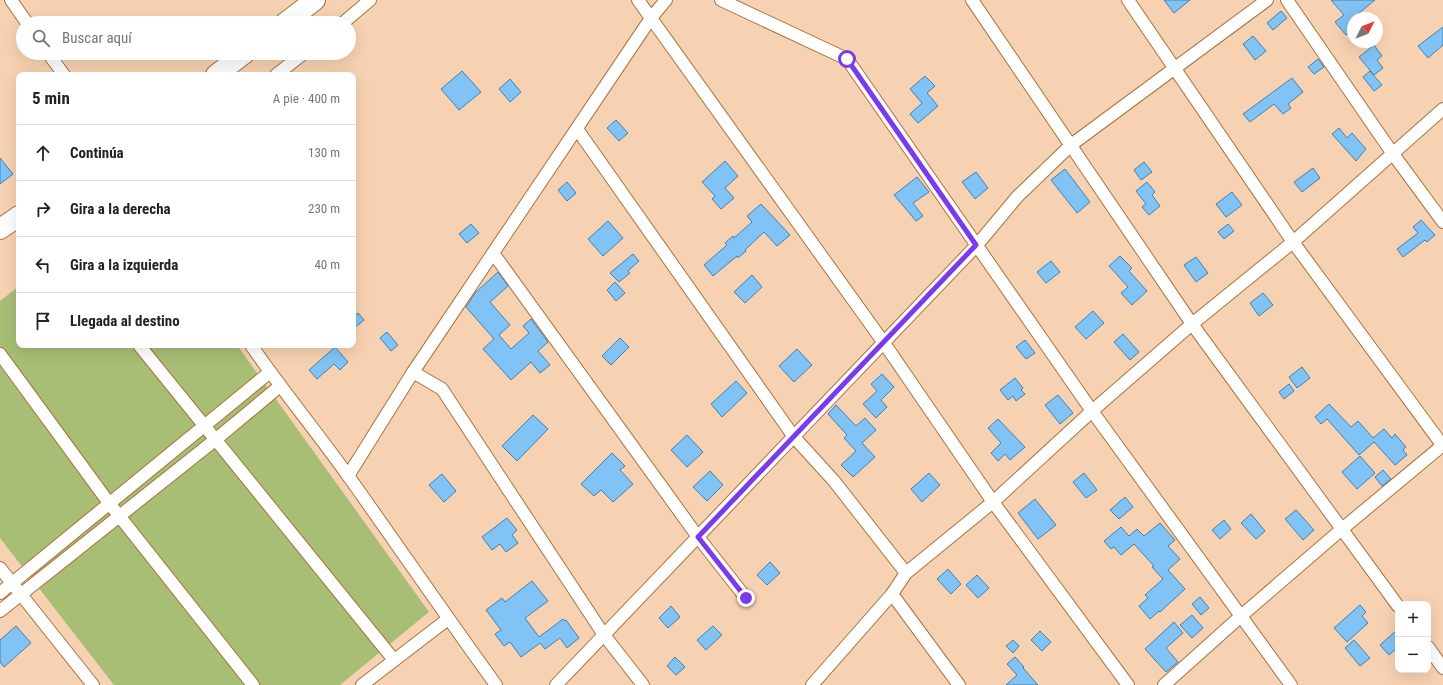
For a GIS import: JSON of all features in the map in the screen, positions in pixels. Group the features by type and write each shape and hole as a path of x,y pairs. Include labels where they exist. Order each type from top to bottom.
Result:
{"highway":[{"path":"294,16 315,0"},
{"path":"220,72 236,60"},
{"path":"0,229 16,218"}],"street":[{"path":"11,0 22,16"},
{"path":"351,16 370,0"},
{"path":"638,0 884,343 993,502 1128,685"},
{"path":"348,476 413,372 651,18 666,0"},
{"path":"721,0 847,59 1092,411 1291,685"},
{"path":"972,0 1192,324 1395,602"},
{"path":"1128,0 1293,242 1443,446 1342,529 1164,685"},
{"path":"556,685 884,343 976,245 1017,197 1071,145 1267,0"},
{"path":"1287,0 1393,154 1443,222"},
{"path":"53,60 62,72"},
{"path":"280,72 295,60"},
{"path":"812,685 892,594 906,573 993,502 1092,411 1192,324 1293,242 1443,109"},
{"path":"577,129 794,437 834,481 906,573"},
{"path":"493,253 698,537 746,598"},
{"path":"141,348 394,660"},
{"path":"253,348 348,476 496,685"},
{"path":"0,354 109,503 253,685"},
{"path":"0,592 270,372"},
{"path":"413,372 442,389 604,635 643,685"},
{"path":"0,611 215,440 280,386"},
{"path":"0,568 93,685"},
{"path":"892,594 959,685"},
{"path":"362,685 448,619"},
{"path":"1431,651 1443,668"}],"green space":[{"path":"16,288 16,348 239,348 429,612 340,685 114,685 0,538 0,301"}],"building":[{"path":"1164,0 1190,0 1174,13"},
{"path":"1331,0 1375,0 1360,12 1347,12 1346,35 1335,22 1344,15"},
{"path":"1281,11 1287,18 1273,30 1267,23"},
{"path":"1443,27 1443,45 1428,58 1418,46"},
{"path":"1253,36 1266,51 1255,60 1243,44"},
{"path":"1370,48 1376,48 1382,56 1377,60 1383,68 1374,75 1359,57"},
{"path":"1318,59 1324,67 1314,74 1308,67"},
{"path":"462,71 481,92 459,110 441,89"},
{"path":"1370,71 1382,85 1374,91 1363,77"},
{"path":"925,76 935,86 927,93 938,106 918,123 910,114 922,103 910,89"},
{"path":"1292,78 1303,92 1288,104 1291,108 1283,114 1274,104 1250,122 1243,114"},
{"path":"510,79 521,92 510,102 499,89"},
{"path":"616,120 628,133 619,141 607,128"},
{"path":"1339,128 1347,138 1352,133 1366,149 1356,161 1332,134"},
{"path":"0,158 13,174 0,184"},
{"path":"725,161 738,176 725,188 734,198 721,209 712,199 715,196 702,182"},
{"path":"1144,162 1152,172 1141,180 1134,170"},
{"path":"1313,168 1320,178 1302,192 1294,182"},
{"path":"1065,169 1090,202 1077,213 1051,180"},
{"path":"976,172 988,188 975,199 962,182"},
{"path":"917,177 929,192 913,203 923,216 916,221 894,195"},
{"path":"567,182 576,193 567,201 558,190"},
{"path":"1147,182 1155,192 1152,195 1160,206 1149,215 1142,207 1146,204 1136,191"},
{"path":"1232,192 1242,205 1226,217 1216,204"},
{"path":"761,204 790,235 777,246 764,232 738,258 737,256 713,276 704,265 727,245 725,243 733,236 734,238 752,222 747,216"},
{"path":"1421,220 1435,235 1427,242 1425,240 1403,257 1397,249 1418,233 1413,227"},
{"path":"608,221 623,238 603,256 588,239"},
{"path":"471,224 479,233 467,243 459,234"},
{"path":"1228,224 1234,231 1224,239 1218,232"},
{"path":"633,254 639,261 628,271 630,273 619,282 610,273"},
{"path":"1120,256 1132,268 1129,271 1147,291 1132,305 1121,293 1128,287 1109,266"},
{"path":"1196,257 1208,273 1196,282 1184,265"},
{"path":"1051,261 1060,272 1046,283 1037,272"},
{"path":"498,272 508,286 490,302 510,325 499,335 511,349 529,333 523,326 531,319 548,342 538,351 550,365 540,373 531,362 511,380 483,349 494,339 466,307 475,293"},
{"path":"752,275 762,287 745,303 734,292"},
{"path":"615,282 625,293 616,301 607,290"},
{"path":"1263,293 1273,305 1259,316 1250,303"},
{"path":"1093,311 1104,323 1086,339 1075,327"},
{"path":"358,313 364,320 356,327 356,315"},
{"path":"387,332 398,345 391,351 380,338"},
{"path":"1123,334 1139,352 1130,360 1114,342"},
{"path":"620,338 629,347 611,365 602,356"},
{"path":"1025,340 1035,353 1026,359 1016,347"},
{"path":"334,348 336,348 348,362 340,370 334,364 317,379 309,370"},
{"path":"797,349 812,365 794,382 779,366"},
{"path":"1302,367 1310,378 1297,388 1289,377"},
{"path":"882,374 894,387 881,400 887,407 876,418 863,404 877,391 871,384"},
{"path":"1015,378 1023,388 1021,390 1025,394 1016,401 1013,396 1008,400 1000,390"},
{"path":"736,381 747,393 722,417 711,404"},
{"path":"1289,384 1294,391 1284,399 1279,392"},
{"path":"1058,395 1073,413 1060,424 1045,405"},
{"path":"1329,404 1351,427 1358,421 1373,438 1384,429 1392,438 1395,434 1406,447 1403,450 1407,455 1395,465 1374,442 1359,455 1327,419 1321,424 1315,417"},
{"path":"836,405 856,426 865,418 876,430 862,443 875,457 853,477 841,465 856,451 844,438 847,435 828,414"},
{"path":"533,415 548,429 517,461 502,446"},
{"path":"998,419 1025,447 1010,460 1005,454 998,461 991,453 1001,443 988,428"},
{"path":"687,435 703,452 687,467 671,450"},
{"path":"612,453 625,466 620,470 633,484 613,502 601,490 594,496 581,484"},
{"path":"1360,456 1375,473 1357,489 1342,472"},
{"path":"1383,470 1391,479 1382,486 1375,477"},
{"path":"710,471 723,485 707,501 693,487"},
{"path":"929,473 940,485 922,502 911,489"},
{"path":"1084,473 1097,490 1086,498 1073,482"},
{"path":"442,474 456,491 444,502 429,485"},
{"path":"1125,497 1133,507 1119,519 1110,510"},
{"path":"1035,499 1056,525 1038,539 1018,513"},
{"path":"1296,510 1314,530 1303,540 1285,519"},
{"path":"1251,514 1265,531 1256,539 1241,523"},
{"path":"507,518 517,530 512,535 518,543 506,552 500,544 492,550 482,537"},
{"path":"1224,520 1231,529 1220,539 1212,530"},
{"path":"1160,523 1175,540 1168,546 1180,559 1168,570 1185,589 1150,619 1139,606 1148,598 1145,595 1163,579 1152,567 1154,566 1134,544 1121,555 1114,547 1111,549 1104,541 1121,527 1129,536 1137,529 1144,536"},
{"path":"770,562 780,573 767,585 757,575"},
{"path":"948,569 961,584 951,594 937,579"},
{"path":"977,575 989,588 978,598 966,585"},
{"path":"532,581 548,601 525,618 539,637 563,619 565,621 566,620 579,638 567,648 560,638 545,649 540,643 521,657 510,642 504,646 495,634 501,630 486,610 502,598 505,602"},
{"path":"1200,597 1209,608 1201,615 1192,604"},
{"path":"1360,605 1366,612 1362,616 1368,623 1347,642 1334,628"},
{"path":"671,606 680,617 668,628 659,618"},
{"path":"1192,615 1203,628 1192,638 1180,625"},
{"path":"1174,622 1183,633 1166,648 1178,662 1166,672 1145,649"},
{"path":"16,626 31,643 4,667 0,662 0,640"},
{"path":"713,626 722,635 706,650 697,640"},
{"path":"1040,631 1051,642 1042,651 1031,640"},
{"path":"1395,632 1395,650 1389,655 1380,645"},
{"path":"1013,640 1019,646 1013,653 1006,646"},
{"path":"1354,640 1370,658 1360,666 1345,648"},
{"path":"675,657 685,667 676,675 667,666"},
{"path":"1015,657 1038,685 1006,685 1017,675 1007,664"}],"route":[{"path":"746,598 698,537 976,245 847,59"}]}
